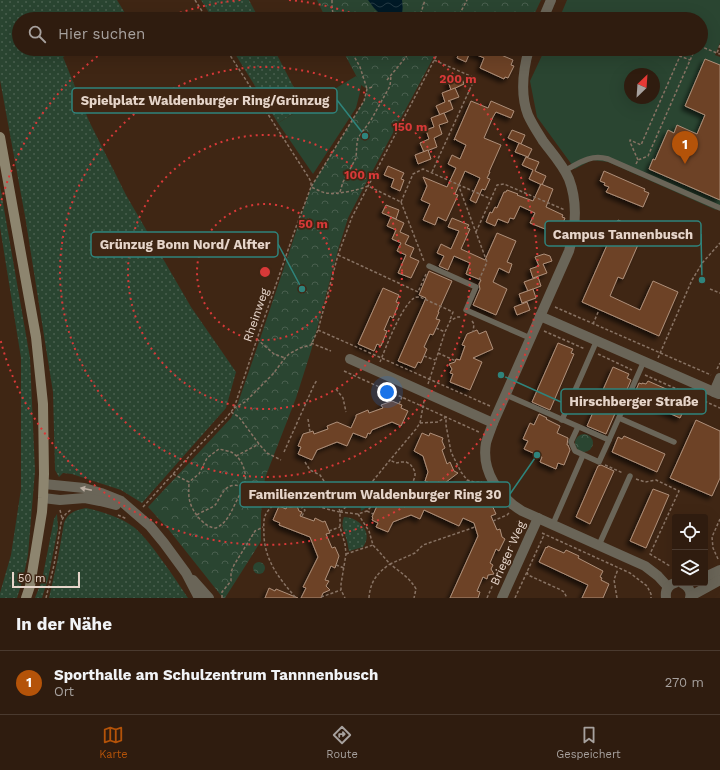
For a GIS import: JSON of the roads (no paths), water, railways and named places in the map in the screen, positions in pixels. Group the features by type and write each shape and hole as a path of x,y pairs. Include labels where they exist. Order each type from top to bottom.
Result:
{"main road":[{"path":"0,137 36,337 43,404 44,484 42,512 30,586 26,598"}],"street":[{"path":"545,12 551,0"},
{"path":"527,56 523,77 524,101 533,126 568,179 575,201 576,215 569,251 488,436 486,443 488,468 498,491 514,506 522,511 645,566 672,585 666,590 666,598"},
{"path":"540,316 717,393 717,375"},
{"path":"350,359 493,423"},
{"path":"44,484 84,488 101,493 121,501 132,516"},
{"path":"43,498 60,500 85,498 113,504 150,526 186,573 209,598"},
{"name":"Brieger Weg","path":"502,598 538,518"},
{"path":"708,576 720,570"},
{"path":"186,573 199,598"},
{"path":"688,586 690,597 720,581"}],"lane":[{"path":"564,171 591,158 608,158 720,208"},
{"path":"429,266 476,287 466,310 530,338"},
{"path":"562,420 597,340"},
{"path":"578,427 571,442 575,451 599,462 644,361"},
{"path":"506,395 609,440"},
{"path":"619,418 674,442"},
{"path":"553,524 583,455"},
{"path":"599,545 630,476"}],"water":[{"path":"368,0 402,0 402,12 378,12"}],"place":[{"name":"Spielplatz Waldenburger Ring/Grünzug","path":"365,136"},
{"name":"Sporthalle am Schulzentrum Tannnenbusch","path":"685,164"},
{"name":"Campus Tannenbusch","path":"702,280"},
{"name":"Grünzug Bonn Nord/ Alfter","path":"302,289"},
{"name":"Hirschberger Straße","path":"501,375"},
{"name":"Familienzentrum Waldenburger Ring 30","path":"537,455"}]}
